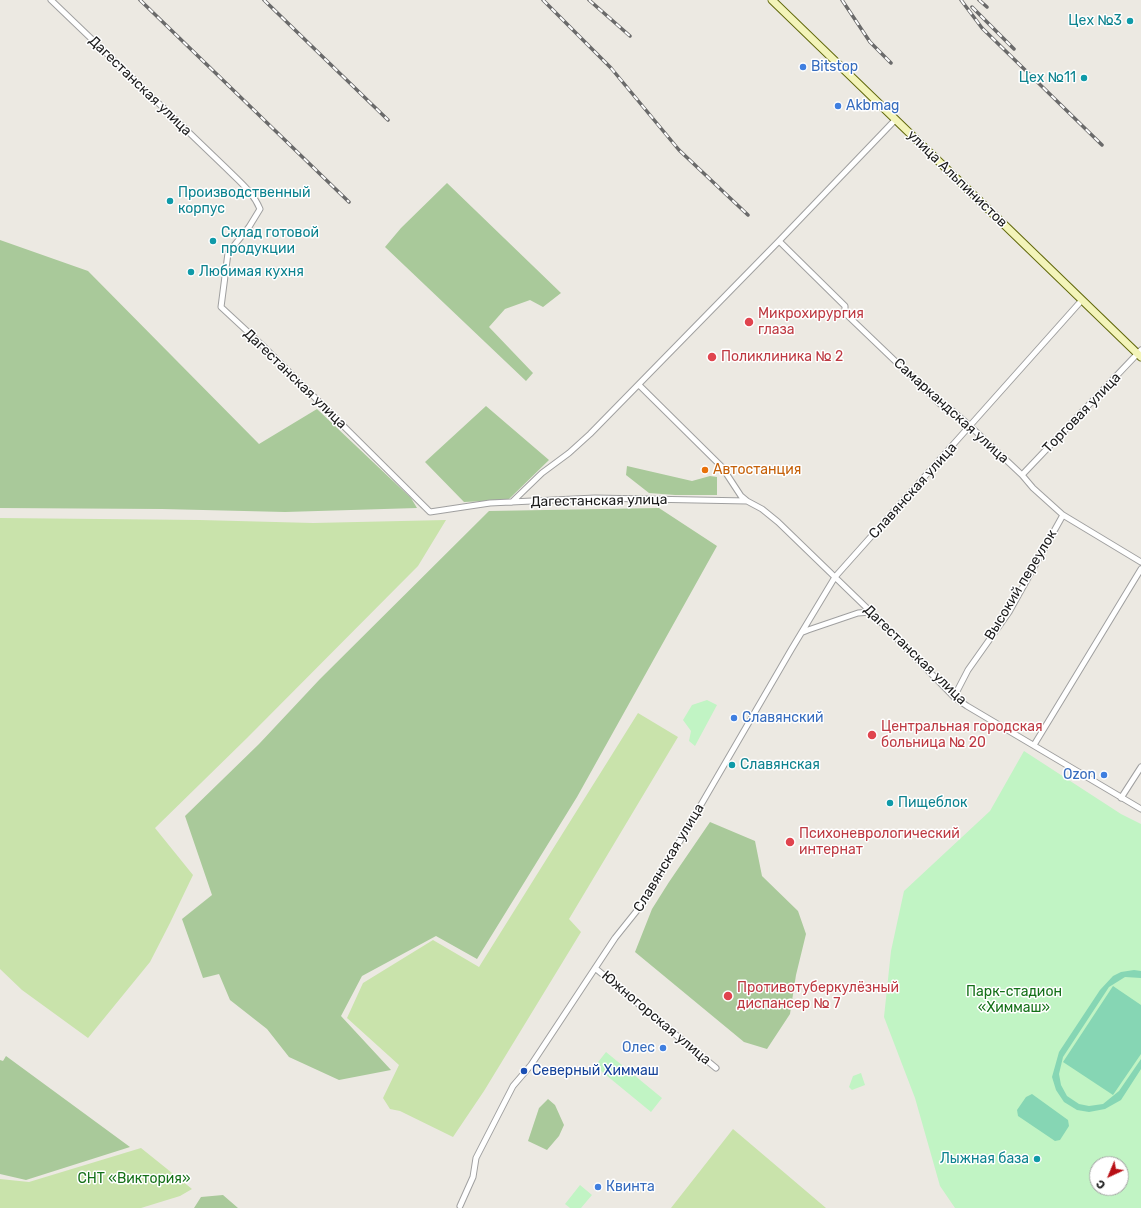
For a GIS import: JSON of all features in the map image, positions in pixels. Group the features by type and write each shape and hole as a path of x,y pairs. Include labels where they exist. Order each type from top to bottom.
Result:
{"main road":[{"name":"улица Альпинистов","path":"772,0 1082,300 1140,354"}],"street":[{"name":"Дагестанская улица","path":"51,0 241,183 256,200 260,209 249,227 228,253 221,307 262,345 430,512 490,503 594,498 747,501"},
{"path":"512,502 542,472 569,453 590,434 896,119"},
{"name":"Самаркандская улица","path":"779,241 845,306 845,313 861,330 940,404 949,408 970,426 1022,475 1033,488 1063,515 1141,562"},
{"name":"Славянская улица","path":"460,1206 473,1176 476,1158 513,1086 531,1065 615,938 643,902 835,578 1082,300"},
{"name":"Торговая улица","path":"1022,475 1140,354"},
{"name":"Дагестанская улица","path":"639,385 716,461 725,471 738,492 747,501 770,515 871,612 954,696 973,710 1141,809"},
{"name":"Высокий переулок","path":"954,696 968,670 1009,612 1063,515"},
{"path":"1034,745 1141,569"},
{"path":"801,634 808,630 858,613 871,612"},
{"path":"1121,798 1141,766"},
{"name":"Южногорская улица","path":"595,968 716,1068"}],"green space":[{"path":"447,183 561,293 543,307 530,300 505,309 489,327 533,373 526,381 385,247 401,228"},
{"path":"0,240 88,271 259,444 317,409 411,498 417,508 285,512 162,509 0,508"},
{"path":"486,406 549,460 508,500 464,502 425,462"},
{"path":"627,466 692,481 710,476 717,477 717,495 675,495 649,493 626,475"},
{"path":"659,508 717,546 577,797 477,959 436,936 362,976 341,1016 391,1070 339,1080 289,1057 267,1029 230,1000 219,974 203,978 182,919 212,895 185,816 259,744 320,679 489,511"},
{"path":"0,518 313,523 446,520 418,566 155,828 193,875 150,962 88,1038 22,990 0,969"},
{"path":"707,700 717,705 695,746 689,741 691,731 683,720 692,705"},
{"path":"638,713 678,737 569,919 581,932 484,1091 453,1137 400,1111 390,1109 383,1098 399,1065 347,1018 363,983 433,940 479,967"},
{"name":"Парк-стадион «Химмаш»","path":"1024,751 1121,814 1141,824 1141,1208 955,1208 940,1186 915,1098 884,1017 891,951 904,891 990,811"},
{"name":"Противотуберкулёзный диспансер № 7","path":"710,822 755,841 762,876 798,911 806,934 796,975 790,1014 767,1049 744,1042 635,952 652,909"},
{"path":"1134,970 1141,971 1141,978 1125,977 1109,987 1063,1057 1059,1074 1061,1085 1067,1096 1079,1104 1089,1106 1103,1104 1119,1091 1141,1059 1141,1069 1121,1100 1105,1109 1089,1112 1077,1110 1064,1102 1056,1090 1052,1077 1059,1052 1100,990 1113,976 1121,972"},
{"path":"1113,986 1141,1005 1141,1054 1113,1095 1063,1062"},
{"path":"606,1052 662,1098 651,1112 595,1066"},
{"path":"6,1056 130,1147 26,1180 0,1174 0,1060 3,1061"},
{"path":"861,1073 865,1085 852,1090 849,1087 853,1076"},
{"path":"1032,1094 1068,1120 1069,1126 1060,1140 1055,1141 1018,1116 1017,1110 1026,1097"},
{"path":"548,1099 555,1105 564,1125 559,1136 547,1150 528,1141 539,1108"},
{"path":"733,1129 826,1208 671,1208"},
{"name":"СНТ «Виктория»","path":"141,1148 192,1189 180,1196 141,1208 0,1208 0,1179 29,1182"},
{"path":"580,1185 592,1195 581,1208 570,1208 565,1204"},
{"path":"223,1195 238,1208 194,1208 201,1197"}],"railway":[{"path":"140,0 349,202"},
{"path":"264,0 388,120"},
{"path":"543,0 611,68 679,150 748,215"},
{"path":"589,0 630,36"},
{"path":"842,0 870,42 891,63"},
{"path":"961,0 982,28 1102,145"},
{"path":"979,0 987,7"},
{"path":"972,7 1014,49"}],"place":[{"name":"Цех №3","path":"1130,21"},
{"name":"Bitstop","path":"803,67"},
{"name":"Цех №11","path":"1084,78"},
{"name":"Akbmag","path":"838,106"},
{"name":"Производственный корпус","path":"170,201"},
{"name":"Склад готовой продукции","path":"213,241"},
{"name":"Любимая кухня","path":"191,272"},
{"name":"Микрохирургия глаза","path":"749,322"},
{"name":"Поликлиника № 2","path":"712,357"},
{"name":"Автостанция","path":"705,470"},
{"name":"Славянский","path":"734,718"},
{"name":"Центральная городская больница № 20","path":"872,735"},
{"name":"Славянская","path":"732,765"},
{"name":"Ozon","path":"1104,775"},
{"name":"Пищеблок","path":"890,803"},
{"name":"Психоневрологический интернат","path":"790,842"},
{"name":"Противотуберкулёзный диспансер № 7","path":"728,996"},
{"name":"Олес","path":"663,1048"},
{"name":"Северный Химмаш","path":"524,1071"},
{"name":"Лыжная база","path":"1037,1159"},
{"name":"Квинта","path":"598,1187"}]}
